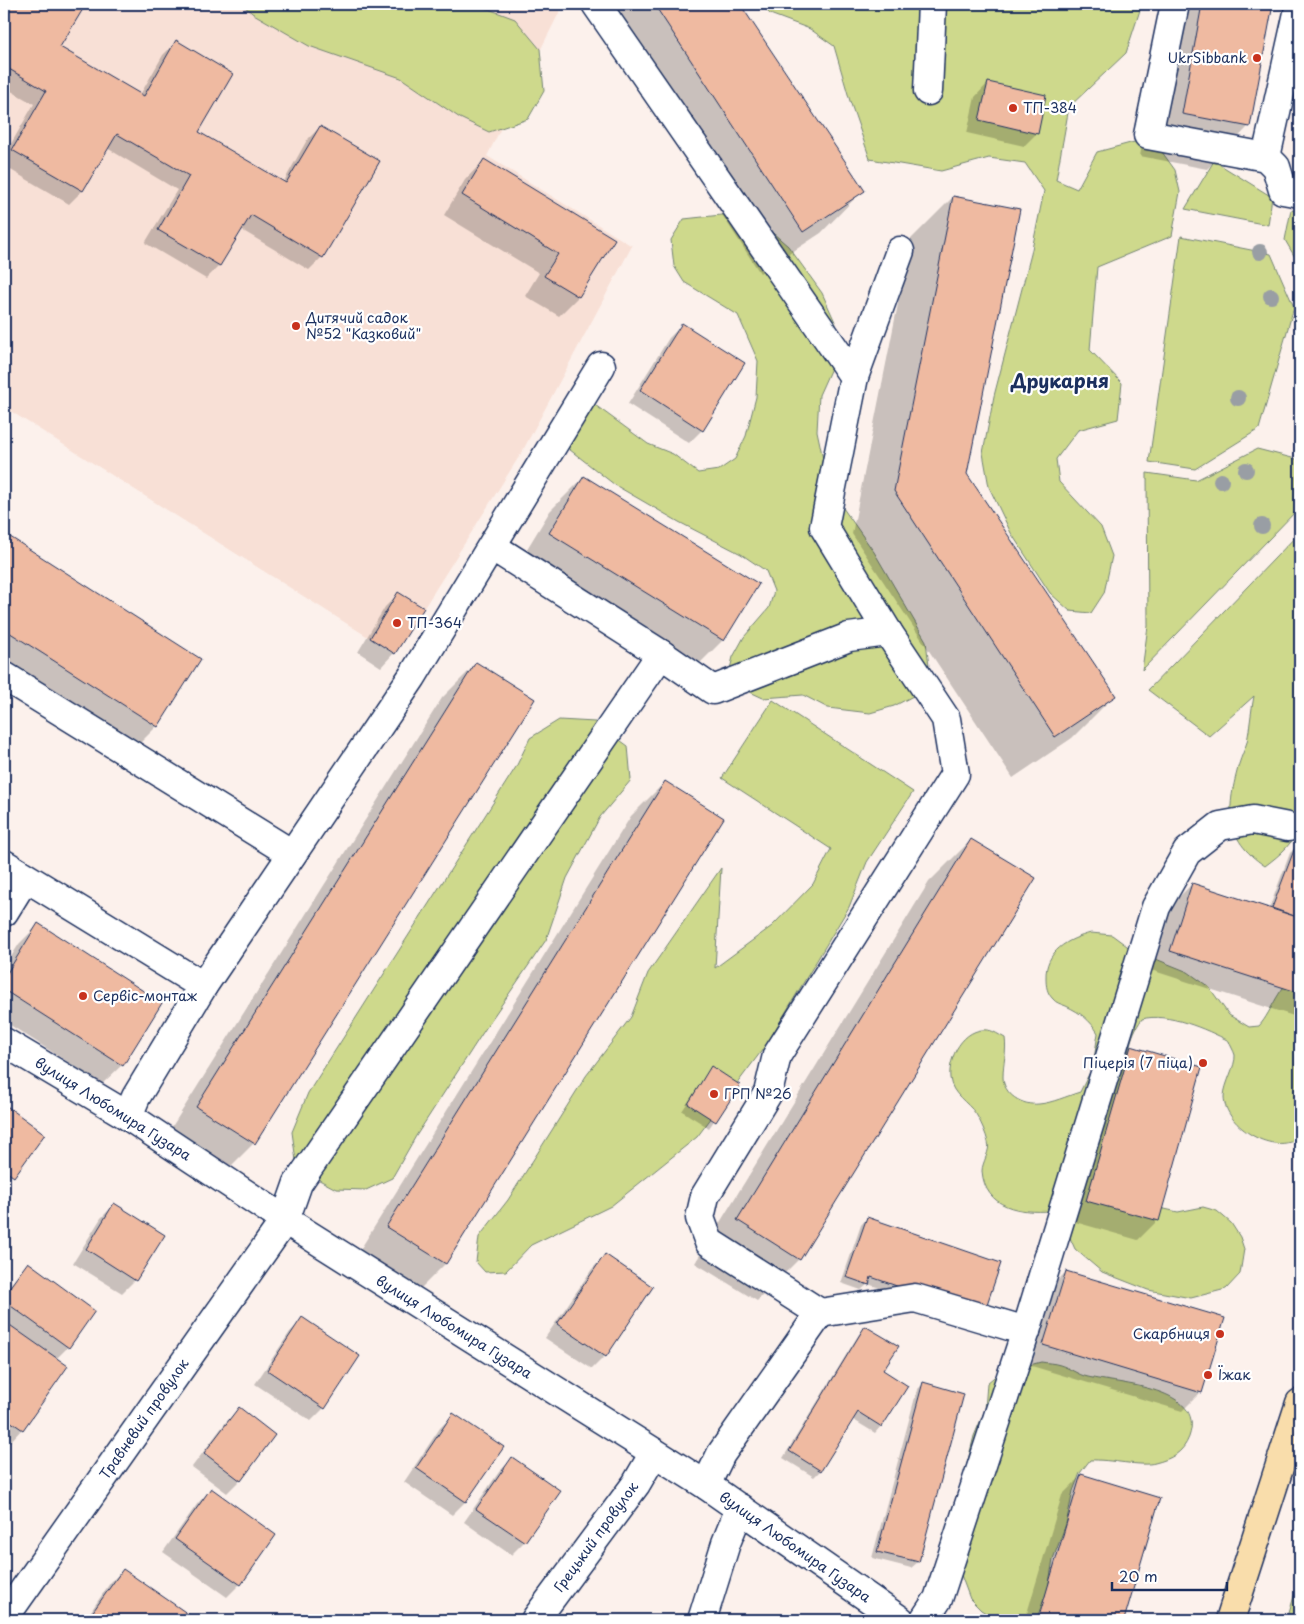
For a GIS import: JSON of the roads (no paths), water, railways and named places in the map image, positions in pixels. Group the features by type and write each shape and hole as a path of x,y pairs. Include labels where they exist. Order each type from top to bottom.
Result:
{"main road":[{"path":"1230,1620 1300,1403"}],"street":[{"path":"596,4 854,377"},
{"path":"928,91 932,4"},
{"path":"1176,4 1148,135 1266,157 1276,167 1283,190 1300,193"},
{"path":"1266,157 1300,4"},
{"path":"900,251 854,377 824,527 888,632 946,718 955,774 778,1055 768,1093 704,1196 700,1218 709,1242 820,1314 915,1298 1026,1331"},
{"path":"128,1116 136,1097 203,986 412,677 493,547 600,366"},
{"path":"493,547 661,654 713,690 849,637 888,632"},
{"name":"Травневий провулок","path":"4,1618 285,1220 298,1183 661,654"},
{"path":"4,676 292,854"},
{"path":"924,1620 938,1599 1026,1331 1156,907 1187,852 1220,826 1253,820 1288,827"},
{"path":"4,912 14,871 203,986"},
{"name":"вулиця Любомира Гузара","path":"4,1042 128,1116 285,1220 706,1485 900,1620"},
{"path":"706,1485 721,1454 820,1314"},
{"name":"Грецький провулок","path":"535,1620 636,1484 654,1453"},
{"path":"702,1620 726,1543 740,1508"}],"place":[{"name":"UkrSibbank","path":"1257,58"},
{"name":"ТП-384","path":"1013,108"},
{"name":"Дитячий садок №52 \"Казковий\"","path":"296,326"},
{"name":"ТП-364","path":"397,623"},
{"name":"Сервіс-монтаж","path":"83,996"},
{"name":"Піцерія (7 піца)","path":"1203,1063"},
{"name":"ГРП №26","path":"714,1094"},
{"name":"Скарбниця","path":"1220,1334"},
{"name":"Їжак","path":"1208,1375"}],"district":[{"name":"Друкарня","path":"1060,381"}]}
